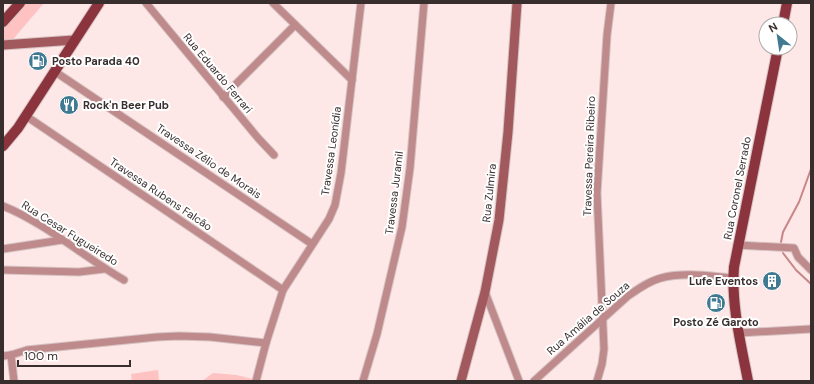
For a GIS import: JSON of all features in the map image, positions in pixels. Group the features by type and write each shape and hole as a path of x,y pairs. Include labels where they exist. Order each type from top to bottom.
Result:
{"main road":[{"path":"3,22 20,3"},
{"path":"3,146 26,116 99,3"},
{"path":"785,16 787,3"},
{"name":"Rua Coronel Serrado","path":"748,381 734,300 733,278 738,246 776,56"}],"street":[{"name":"Rua Eduardo Ferrari","path":"146,3 258,138 274,155"},
{"path":"273,3 352,80"},
{"name":"Travessa Leonídia","path":"256,381 266,343 283,290 329,219 335,205 341,173 361,3"},
{"name":"Travessa Juramil","path":"363,381 377,334 402,227 410,168 424,3"},
{"name":"Rua Zulmira","path":"461,381 485,292 499,220 517,3"},
{"name":"Travessa Pereira Ribeiro","path":"597,381 602,364 604,349 597,193 610,3"},
{"path":"224,97 295,25"},
{"path":"3,45 74,40"},
{"name":"Travessa Zélio de Morais","path":"54,71 312,244"},
{"name":"Travessa Rubens Falcão","path":"26,116 283,290"},
{"name":"Rua Cesar Fugueiredo","path":"3,206 24,215 124,280"},
{"path":"3,249 62,240"},
{"path":"738,246 794,248 798,257 811,270"},
{"path":"3,270 79,272 104,268"},
{"name":"Rua Amália de Souza","path":"534,381 628,296 645,285 660,278 679,275 733,278"},
{"path":"485,292 519,381"},
{"path":"739,333 811,329"},
{"path":"3,356 27,350 157,337 210,337 266,343"},
{"path":"11,355 14,381"}],"shaded area":[{"path":"20,3 44,3 3,51 3,23"},
{"path":"158,370 159,381 132,381 131,374"},
{"path":"213,373 236,375 253,379 253,381 202,381"}],"waterway":[{"path":"781,242 783,232 799,202 811,169"},
{"path":"783,253 796,270 811,284"}],"place":[{"name":"Posto Parada 40","path":"38,61"},
{"name":"Rock'n Beer Pub","path":"69,105"},
{"name":"Lufe Eventos","path":"772,281"},
{"name":"Posto Zé Garoto","path":"716,303"}]}
